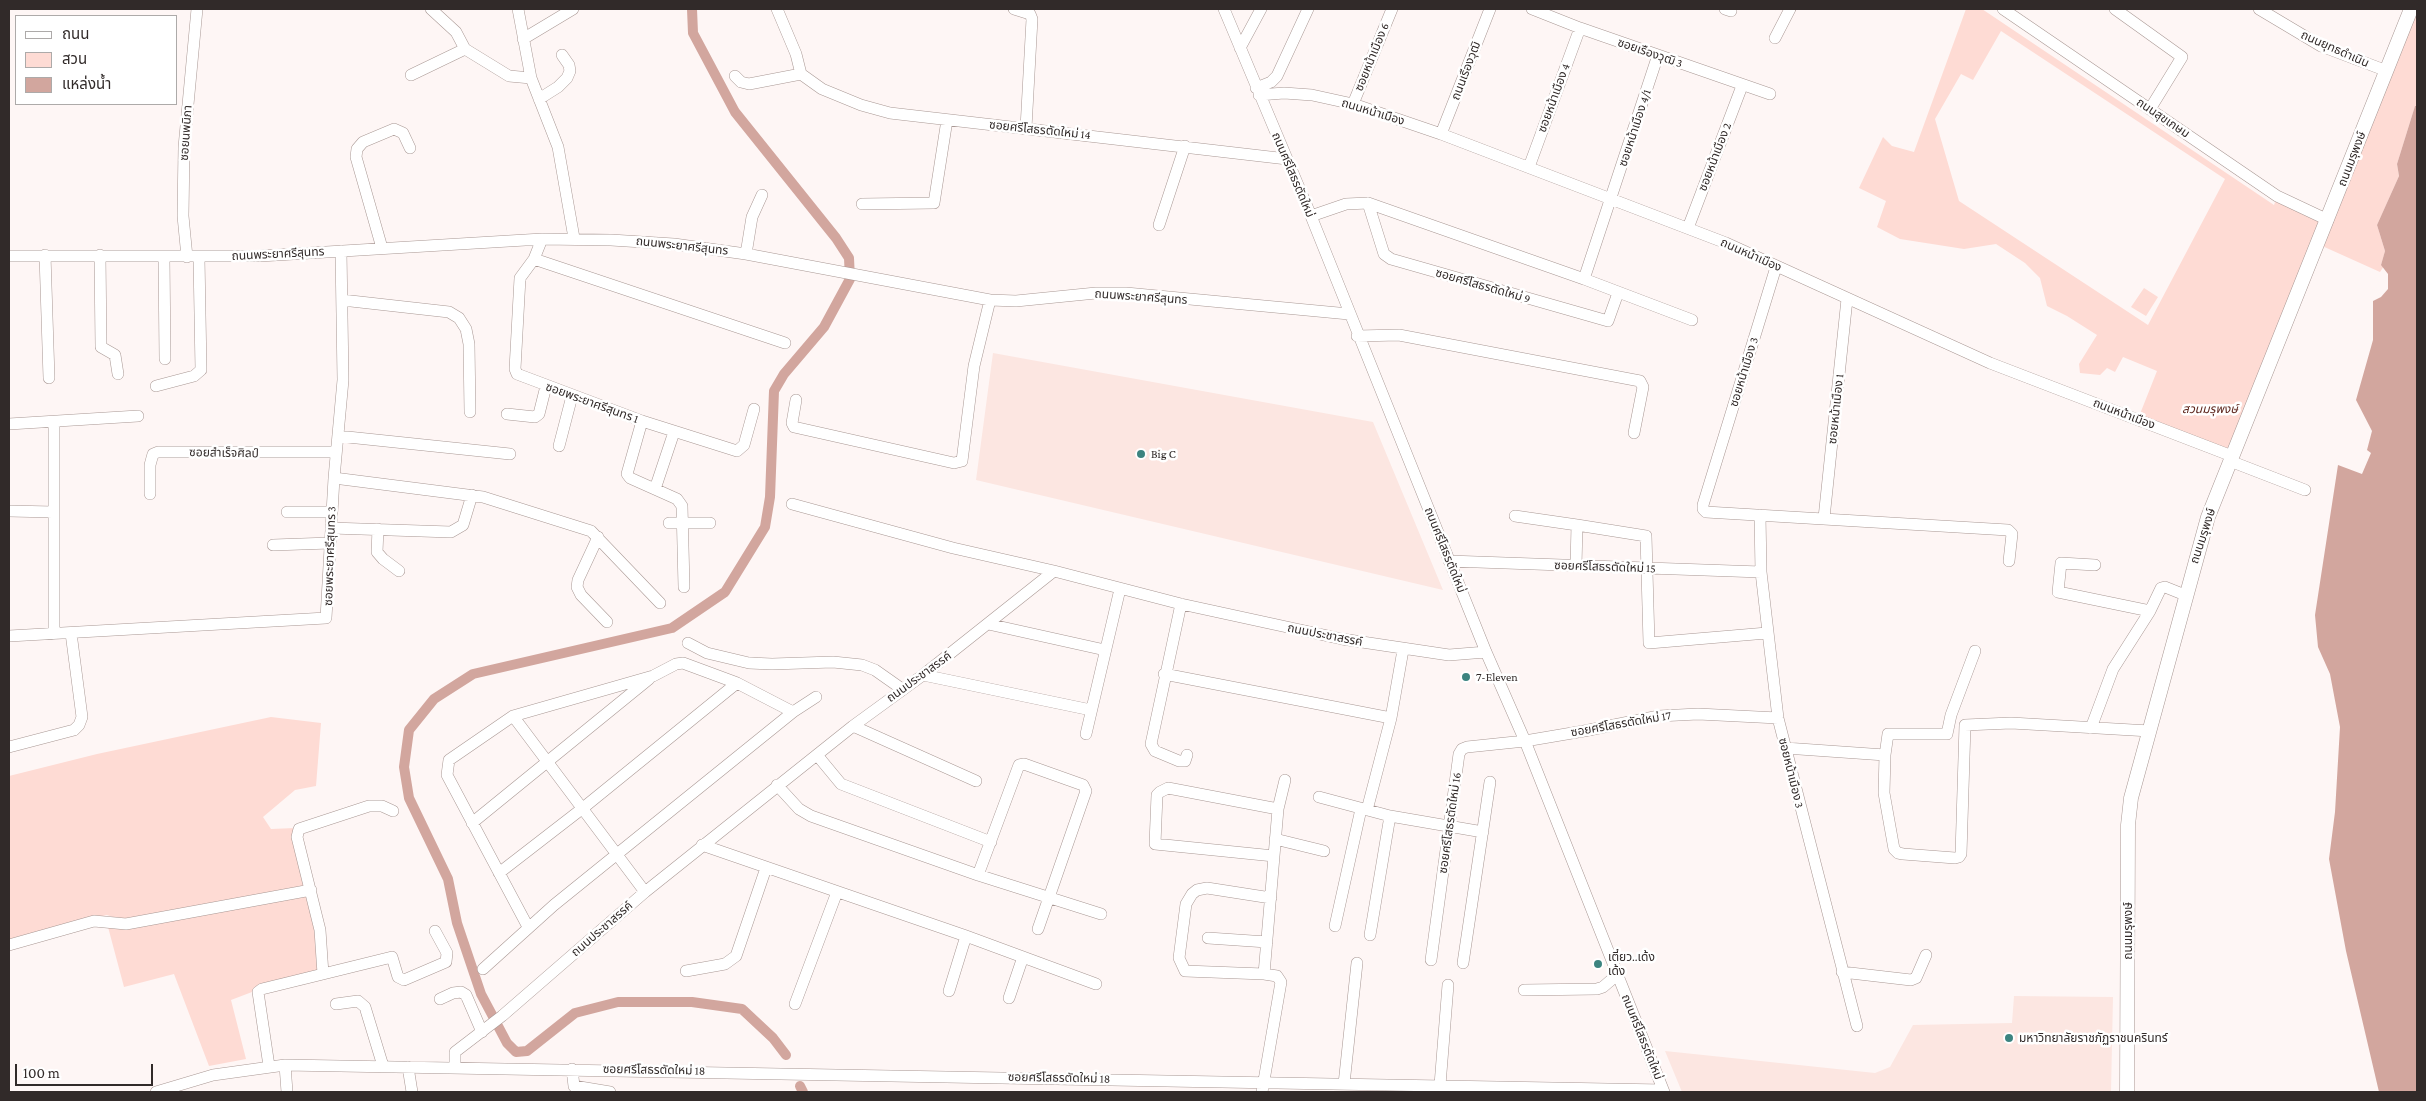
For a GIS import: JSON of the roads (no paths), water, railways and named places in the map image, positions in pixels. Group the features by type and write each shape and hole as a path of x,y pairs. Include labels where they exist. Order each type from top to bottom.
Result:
{"main road":[{"name":"ถนนมรุพงษ์","path":"2127,1092 2128,814 2185,595 2202,534 2231,458 2412,9"}],"street":[{"name":"ซอยนพนิภา","path":"156,386 194,376 201,370 193,257 183,216 184,147 197,9"},
{"path":"431,9 456,32 465,49 509,76 531,78"},
{"path":"518,9 531,78 558,147 574,238"},
{"path":"523,39 573,9"},
{"path":"735,76 741,82 749,84 801,74 796,54 777,9"},
{"path":"1014,9 1030,14 1032,20 1026,128"},
{"name":"ถนนศรีโสธรตัดใหม่","path":"1224,9 1311,216 1357,336 1524,741 1664,1091"},
{"path":"1240,48 1261,9"},
{"path":"1258,91 1272,82 1277,76 1308,9"},
{"name":"ซอยหน้าเมือง 6","path":"1353,104 1392,9"},
{"name":"ถนนเรืองวุฒิ","path":"1441,134 1490,9"},
{"name":"ซอยเรืองวุฒิ 3","path":"1532,9 1658,56 1770,94"},
{"path":"1774,38 1790,9"},
{"name":"ถนนสุขเกษม","path":"2003,9 2277,196 2328,220"},
{"path":"2115,9 2182,56 2150,109"},
{"name":"ถนนยุทธดำเนิน","path":"2259,9 2321,46 2387,70"},
{"name":"ซอยหน้าเมือง 4","path":"1529,167 1580,28"},
{"path":"410,75 465,49"},
{"path":"539,99 558,87 567,78 569,65 562,56"},
{"name":"ซอยหน้าเมือง 4/1","path":"1584,279 1612,200 1658,56"},
{"name":"ซอยศรีโสธรตัดใหม่ 14","path":"801,74 822,89 861,105 890,113 1287,159"},
{"name":"ซอยหน้าเมือง 2","path":"1688,228 1742,86"},
{"name":"ถนนหน้าเมือง","path":"1258,91 1298,93 1353,104 1529,167 1688,228 1996,366 2231,458 2305,490"},
{"path":"862,204 934,203 947,120"},
{"path":"382,248 356,156 357,149 363,142 394,129 403,133 410,148"},
{"path":"1159,225 1185,146"},
{"path":"746,254 752,217 762,195"},
{"path":"1311,216 1346,204 1368,203 1584,279 1692,320"},
{"name":"ซอยศรีโสธรตัดใหม่ 9","path":"1368,203 1384,254 1391,260 1608,321 1618,293"},
{"name":"ถนนพระยาศรีสุนทร","path":"9,256 193,257 574,238 638,241 746,254 990,300 1016,301 1088,293 1126,294 1349,314"},
{"name":"ซอยพระยาศรีสุนทร 1","path":"542,239 534,260 520,278 515,369 517,374 572,396 674,432 737,451 744,445 754,409"},
{"name":"ซอยพระยาศรีสุนทร 3","path":"9,636 322,619 328,615 330,543 343,366 341,251"},
{"path":"45,255 49,378"},
{"path":"100,255 101,347 115,355 118,374"},
{"path":"164,256 165,358"},
{"path":"534,260 785,343"},
{"name":"ซอยหน้าเมือง 3","path":"1776,267 1703,505 1706,512 2008,530 2012,534 2009,561"},
{"name":"ซอยหน้าเมือง 1","path":"1824,518 1848,299"},
{"path":"342,300 449,312 459,318 466,329 469,344 470,412"},
{"path":"796,400 792,423 794,427 954,463 962,461 974,366 990,300"},
{"path":"1357,336 1399,335 1640,381 1642,387 1634,433"},
{"path":"507,414 535,417 539,414 546,386"},
{"path":"559,446 572,396"},
{"path":"9,424 138,416"},
{"path":"642,420 627,474 680,501 682,506 684,586"},
{"path":"54,422 54,634"},
{"path":"655,489 674,432"},
{"path":"338,436 510,454"},
{"name":"ซอยสำเร็จศิลป์","path":"150,494 150,465 153,454 158,452 336,452"},
{"path":"334,478 472,495 496,500 591,531 598,536 660,603"},
{"path":"331,528 451,532 463,525 472,495"},
{"path":"792,504 953,548 1054,571"},
{"path":"9,511 53,512"},
{"path":"287,512 332,512"},
{"name":"ซอยหน้าเมือง 3","path":"1760,515 1761,572 1778,718 1857,1026"},
{"path":"1515,516 1646,536 1649,643 1767,633"},
{"path":"669,522 710,523"},
{"path":"1576,525 1576,566"},
{"path":"378,529 377,552 383,560 399,570"},
{"path":"598,536 578,580 577,587 581,595 607,622"},
{"path":"273,545 330,543"},
{"name":"ซอยศรีโสธรตัดใหม่ 15","path":"1449,561 1761,572"},
{"path":"2095,565 2061,563 2058,592 2150,611"},
{"name":"ถนนประชาสรรค์","path":"455,1068 454,1052 502,1016 645,892 852,726 923,675 1054,571 1181,604 1342,639 1403,650 1449,655 1486,652"},
{"path":"2091,728 2114,669 2150,611 2161,588 2165,587 2185,595"},
{"path":"1086,734 1120,589"},
{"path":"1181,604 1164,674 1151,744 1155,751 1179,761 1185,761 1187,755"},
{"path":"988,624 1105,650"},
{"path":"9,747 74,730 79,725 82,717 71,633"},
{"path":"688,643 707,653 749,663 833,662 862,665 875,670 902,689"},
{"path":"1335,926 1364,810 1391,718 1403,650"},
{"path":"1966,725 1959,857 1898,853 1894,849 1884,793 1885,755 1888,734 1946,735 1949,733 1949,725 1975,651"},
{"path":"528,927 447,775 449,760 513,716 653,676 683,663 737,684 793,712"},
{"path":"1164,674 1391,718"},
{"path":"923,675 1091,710"},
{"path":"472,823 653,676"},
{"path":"499,872 583,808 737,684"},
{"path":"483,969 528,927 617,854 793,712 816,697"},
{"name":"ซอยศรีโสธรตัดใหม่ 17","path":"1524,741 1659,716 1698,714 1778,718"},
{"path":"513,716 645,892"},
{"path":"1949,725 2011,723 2150,731"},
{"path":"852,726 976,781"},
{"name":"ซอยศรีโสธรตัดใหม่ 16","path":"1431,960 1459,754 1467,747 1524,741"},
{"path":"1785,748 1885,755"},
{"path":"817,755 841,784 991,842"},
{"path":"978,875 1019,765 1024,764 1083,785 1086,791 1038,929"},
{"path":"1264,974 1278,810 1285,780"},
{"path":"1463,963 1490,782"},
{"path":"777,786 799,810 811,816 978,875 1101,914"},
{"path":"1274,856 1155,844 1158,795 1168,788 1278,810"},
{"path":"1319,797 1390,816 1483,832"},
{"path":"323,974 320,930 298,837 299,829 369,806 382,806 393,810"},
{"path":"1370,935 1390,816"},
{"path":"1276,839 1324,851"},
{"path":"702,845 966,936 1096,984"},
{"path":"686,971 725,964 736,956 766,868"},
{"path":"1264,1087 1280,982 1277,976 1185,971 1179,958 1186,904 1192,894 1198,890 1207,888 1270,898"},
{"path":"9,945 94,921 126,924 311,890"},
{"path":"795,1004 837,892"},
{"path":"269,1066 258,992 262,989 392,957 398,977 404,980 446,962 447,953 435,931"},
{"path":"949,991 966,936"},
{"path":"1208,938 1267,942"},
{"path":"1842,972 1911,980 1916,978 1926,955"},
{"path":"1008,998 1023,957"},
{"path":"1344,1084 1357,963"},
{"path":"1524,990 1597,989 1603,988 1617,975"},
{"path":"1440,1085 1448,985"},
{"path":"440,998 461,992 466,995 484,1030"},
{"path":"336,1004 358,1002 365,1007 384,1066"},
{"path":"285,1065 287,1092"},
{"name":"ซอยศรีโสธรตัดใหม่ 18","path":"156,1092 213,1075 285,1065 572,1069 1264,1087 1344,1084 1664,1091"},
{"path":"408,1067 412,1092"},
{"path":"572,1069 574,1086 610,1092"}],"water":[{"path":"2415,106 2417,106 2417,1092 2379,1092 2346,951 2329,859 2335,812 2340,727 2330,674 2318,647 2315,615 2338,465 2362,474 2371,453 2367,450 2372,431 2356,400 2373,340 2373,301 2381,297 2388,289 2388,274 2381,265 2385,251 2377,225 2399,176 2397,164"}],"waterway":[{"path":"692,9 693,33 735,112 836,238 849,258 850,279 824,327 784,374 774,391 770,497 765,527 725,592 672,628 473,674 434,699 409,730 404,767 409,798 448,879 457,923 481,994 507,1043 516,1052 527,1051 575,1013 618,1002 692,1002 742,1009 773,1038 786,1055"},
{"path":"800,1086 803,1092"}],"place":[{"name":"Big C","path":"1141,454"},
{"name":"7-Eleven","path":"1466,677"},
{"name":"เตี๋ยว..เด้ง เด้ง","path":"1598,964"},
{"name":"มหาวิทยาลัยราชภัฏราชนครินทร์","path":"2009,1038"}],"park label":[{"name":"สวนมรุพงษ์","path":"2210,409"}]}
